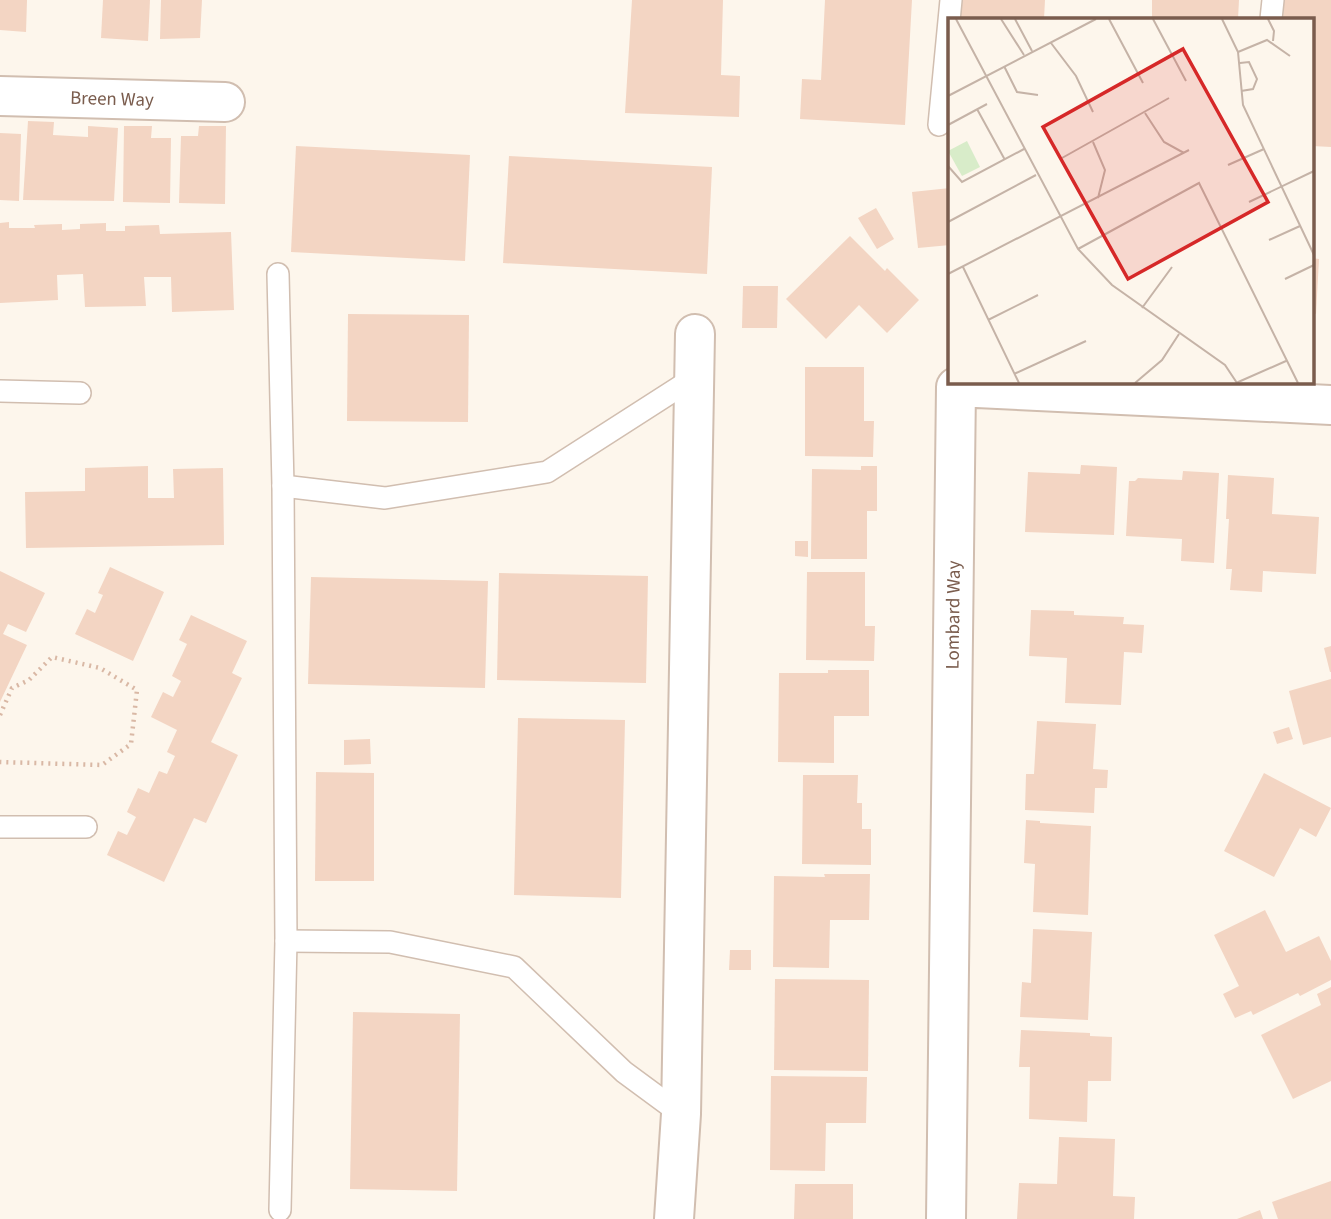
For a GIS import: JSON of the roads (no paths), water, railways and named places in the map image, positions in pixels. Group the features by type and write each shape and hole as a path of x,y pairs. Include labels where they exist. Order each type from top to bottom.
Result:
{"street":[{"name":"Breen Way","path":"0,96 225,102"},
{"path":"674,1219 681,1114 695,334"},
{"name":"Lombard Way","path":"946,1219 956,387 1331,405"}],"lane":[{"path":"949,18 951,0"},
{"path":"1271,18 1273,0"},
{"path":"939,125 948,31"},
{"path":"278,274 283,486 286,941 280,1210"},
{"path":"283,486 384,498 547,472 695,377"},
{"path":"0,391 80,393"},
{"path":"0,827 86,827"},
{"path":"286,941 390,942 514,967 624,1072 681,1114"}]}
